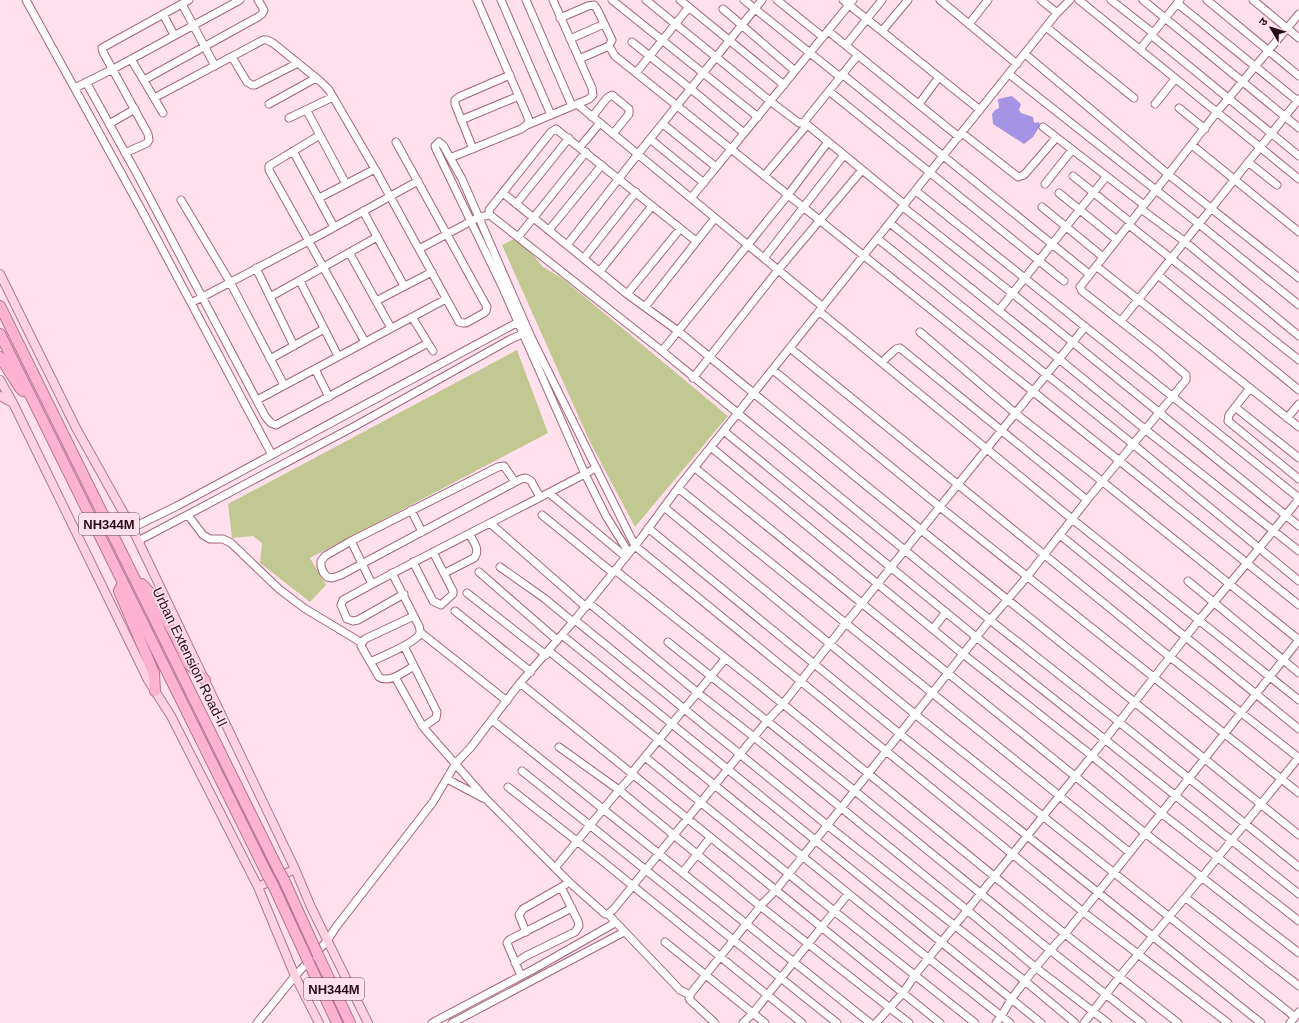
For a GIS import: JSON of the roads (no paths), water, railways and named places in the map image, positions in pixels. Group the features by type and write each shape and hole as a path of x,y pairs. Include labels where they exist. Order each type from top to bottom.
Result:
{"highway":[{"name":"Urban Extension Road-II","path":"0,306 284,880 350,1023"},
{"name":"Urban Extension Road-II","path":"0,334 273,885 337,1023"},
{"path":"0,357 20,388 32,399"},
{"path":"134,575 153,596 175,635 188,664 205,680"},
{"path":"124,583 119,591 154,673 155,691"}],"main road":[{"path":"0,274 76,428 132,528 295,869 311,908 368,1023"},
{"path":"0,380 13,403 148,680 171,716 258,887 295,976 319,1023"},
{"path":"0,396 13,403"},
{"path":"258,887 295,869"}],"street":[{"path":"26,0 136,200 272,455"},
{"path":"125,153 145,144 149,140 148,134 102,50 103,46 189,0"},
{"path":"75,88 132,59 240,0"},
{"path":"144,80 262,14 264,10 258,0"},
{"path":"477,0 528,118 527,124"},
{"path":"502,0 551,115"},
{"path":"526,0 575,105 600,123 764,258 882,362 1072,519 1299,700"},
{"path":"450,158 521,129 527,124 589,99 593,95 592,88 553,0"},
{"path":"612,0 758,117"},
{"path":"646,0 770,102 799,123 805,124 828,142 1072,343 1299,526"},
{"path":"680,0 784,85"},
{"path":"744,0 809,53 841,76 943,156 1089,274"},
{"path":"567,245 762,0"},
{"path":"777,0 823,37"},
{"path":"846,45 882,0"},
{"path":"882,31 908,0"},
{"path":"940,0 1017,64"},
{"path":"969,24 988,0"},
{"path":"1041,0 1057,13"},
{"path":"257,1023 295,976 327,941 336,927 433,802 456,763 635,546 678,488 725,432 737,414 1057,13 1070,0"},
{"path":"1079,0 1299,179"},
{"path":"1111,0 1299,156"},
{"path":"1143,0 1299,128"},
{"path":"1207,0 1299,76"},
{"path":"1253,0 1299,38"},
{"path":"1121,321 1260,147 1299,101 1178,1 1140,50"},
{"path":"691,198 828,31 849,2 867,19 980,110"},
{"path":"182,4 215,66"},
{"path":"560,18 588,6 594,5 612,40 609,46 578,59"},
{"path":"636,73 689,7"},
{"path":"723,9 795,71"},
{"path":"163,14 174,36"},
{"path":"715,1023 690,1000 690,995 746,923 776,890 886,750 916,715 990,620 1186,380 1186,375 1081,289 1081,286 1217,112 1299,14"},
{"path":"570,39 604,24"},
{"path":"1046,27 1134,98"},
{"path":"828,31 918,104 1018,177 1024,175 1056,138"},
{"path":"154,98 263,40 268,40 273,43 316,78 334,97 459,322 466,323 484,313 487,309 396,142"},
{"path":"632,42 744,134"},
{"path":"609,46 615,56 1299,605"},
{"path":"1025,54 1169,174 1299,278"},
{"path":"764,176 858,55"},
{"path":"232,57 247,82 252,85 256,85 298,63"},
{"path":"132,59 163,113"},
{"path":"1009,74 1299,305"},
{"path":"473,149 455,104 457,98 510,75"},
{"path":"918,104 939,77"},
{"path":"269,104 316,78"},
{"path":"1155,104 1175,79"},
{"path":"86,82 110,124 257,400 269,421 273,425 276,425 329,397 428,342"},
{"path":"829,91 1064,281"},
{"path":"592,117 607,98 612,95 627,106 629,109 628,114 613,134"},
{"path":"461,120 519,96"},
{"path":"289,118 307,111 334,97"},
{"path":"1179,108 1205,129"},
{"path":"110,124 135,110"},
{"path":"307,111 346,184"},
{"path":"518,237 583,150 600,123"},
{"path":"663,124 716,168"},
{"path":"1043,127 1143,207 1299,336"},
{"path":"490,215 490,210 503,193 554,130 558,129 696,242"},
{"path":"320,136 272,164 269,166 269,170 365,342"},
{"path":"516,204 569,138"},
{"path":"650,139 704,183"},
{"path":"521,320 436,149 436,143 442,142 462,179 479,217 585,474 627,555"},
{"path":"662,351 788,195 828,142"},
{"path":"1192,145 1299,232"},
{"path":"1045,184 1072,150"},
{"path":"293,151 334,227"},
{"path":"764,258 844,155"},
{"path":"1248,162 1277,184"},
{"path":"549,230 602,165"},
{"path":"318,198 375,169"},
{"path":"693,378 778,270 862,170"},
{"path":"1073,176 1171,258 1299,360"},
{"path":"999,310 1106,177"},
{"path":"191,303 418,181"},
{"path":"876,1023 903,992 928,958 1119,722 1153,677 1299,498 916,191"},
{"path":"584,258 636,192"},
{"path":"136,200 147,193"},
{"path":"503,193 627,294 678,331 753,394 1299,835"},
{"path":"1059,193 1118,240"},
{"path":"181,200 230,282 284,385"},
{"path":"600,271 652,206"},
{"path":"1042,207 1103,257"},
{"path":"363,211 404,286"},
{"path":"419,249 479,217 490,215 662,351 693,378 990,620 1299,867"},
{"path":"645,307 715,218"},
{"path":"890,223 1146,430 1299,551"},
{"path":"627,294 680,229"},
{"path":"270,297 350,254 377,237"},
{"path":"878,239 1047,374 1299,581"},
{"path":"350,254 391,328"},
{"path":"1096,266 1299,427"},
{"path":"256,268 294,346"},
{"path":"376,301 432,272"},
{"path":"1158,275 1299,390"},
{"path":"300,281 338,356"},
{"path":"257,400 446,299"},
{"path":"412,316 433,351"},
{"path":"132,528 177,506 521,320"},
{"path":"608,914 613,910 675,835 687,818 767,721 783,704 877,584 1085,327"},
{"path":"270,359 324,329"},
{"path":"920,332 1015,414 1230,583 1299,640 1064,934 1035,967 996,1023"},
{"path":"526,333 635,546 1013,853 1082,911 1228,1023"},
{"path":"138,541 357,425 454,370 526,333"},
{"path":"790,348 1170,657 1299,758 1186,898 1120,976 1084,1023"},
{"path":"882,362 896,349 900,348 1001,432 1088,500"},
{"path":"315,368 329,397"},
{"path":"773,370 1027,576 1298,792"},
{"path":"1250,388 1228,418 1230,423 1299,479"},
{"path":"1287,418 1299,404"},
{"path":"1235,407 1299,458"},
{"path":"725,432 977,637 1105,738 1174,796 1299,894"},
{"path":"712,448 963,654 1091,755 1161,813 1299,921"},
{"path":"515,482 504,466 498,467 411,510 325,556 321,561 323,572 327,577 332,578 521,479 528,479 531,481 540,498"},
{"path":"404,594 358,620 350,621 347,619 341,602 392,573 596,468"},
{"path":"696,468 861,604 1145,833 1299,953"},
{"path":"678,488 1129,852"},
{"path":"549,493 627,555"},
{"path":"664,507 916,715 1042,816 1297,1014 1290,1023"},
{"path":"411,510 422,532"},
{"path":"188,514 203,535 210,539 223,539 230,543 279,589 304,608 362,643"},
{"path":"542,515 783,704 1064,934 1120,976 1178,1023"},
{"path":"490,523 587,605 754,737 1035,967 1108,1023"},
{"path":"648,528 900,734 1261,1023"},
{"path":"445,573 477,556 477,549 469,534"},
{"path":"1060,535 1299,729"},
{"path":"351,541 372,584"},
{"path":"413,562 433,601 439,605 445,602 453,594 452,588 433,552"},
{"path":"500,566 574,621 827,825 1025,981 1075,1023"},
{"path":"479,572 559,638 671,725 1041,1023"},
{"path":"370,662 404,646 420,635 420,626 392,573"},
{"path":"1188,581 1299,673"},
{"path":"466,593 547,653 659,741 1010,1023"},
{"path":"455,611 531,672"},
{"path":"933,629 946,612"},
{"path":"414,616 365,639 361,646 379,677 382,679 386,680 414,666"},
{"path":"420,632 507,701"},
{"path":"668,642 1142,1023"},
{"path":"404,646 437,712 436,718 423,728"},
{"path":"555,868 633,775 634,770 725,659"},
{"path":"395,676 423,728 456,763 487,800 569,882 605,914 608,914 680,990 690,995"},
{"path":"520,684 940,1023"},
{"path":"492,720 870,1023"},
{"path":"559,747 619,790 760,906 907,1022"},
{"path":"645,758 834,911 976,1023"},
{"path":"522,771 837,1023"},
{"path":"447,779 487,800"},
{"path":"508,786 802,1023"},
{"path":"683,872 710,838"},
{"path":"526,932 520,912 569,882"},
{"path":"515,963 526,956 564,939 578,929 578,921 562,887"},
{"path":"743,1023 753,1013 848,894"},
{"path":"1186,898 1299,986"},
{"path":"521,976 507,943 509,940 572,908"},
{"path":"432,1023 521,976 615,923"},
{"path":"452,1023 624,932"},
{"path":"665,942 765,1023"}]}
